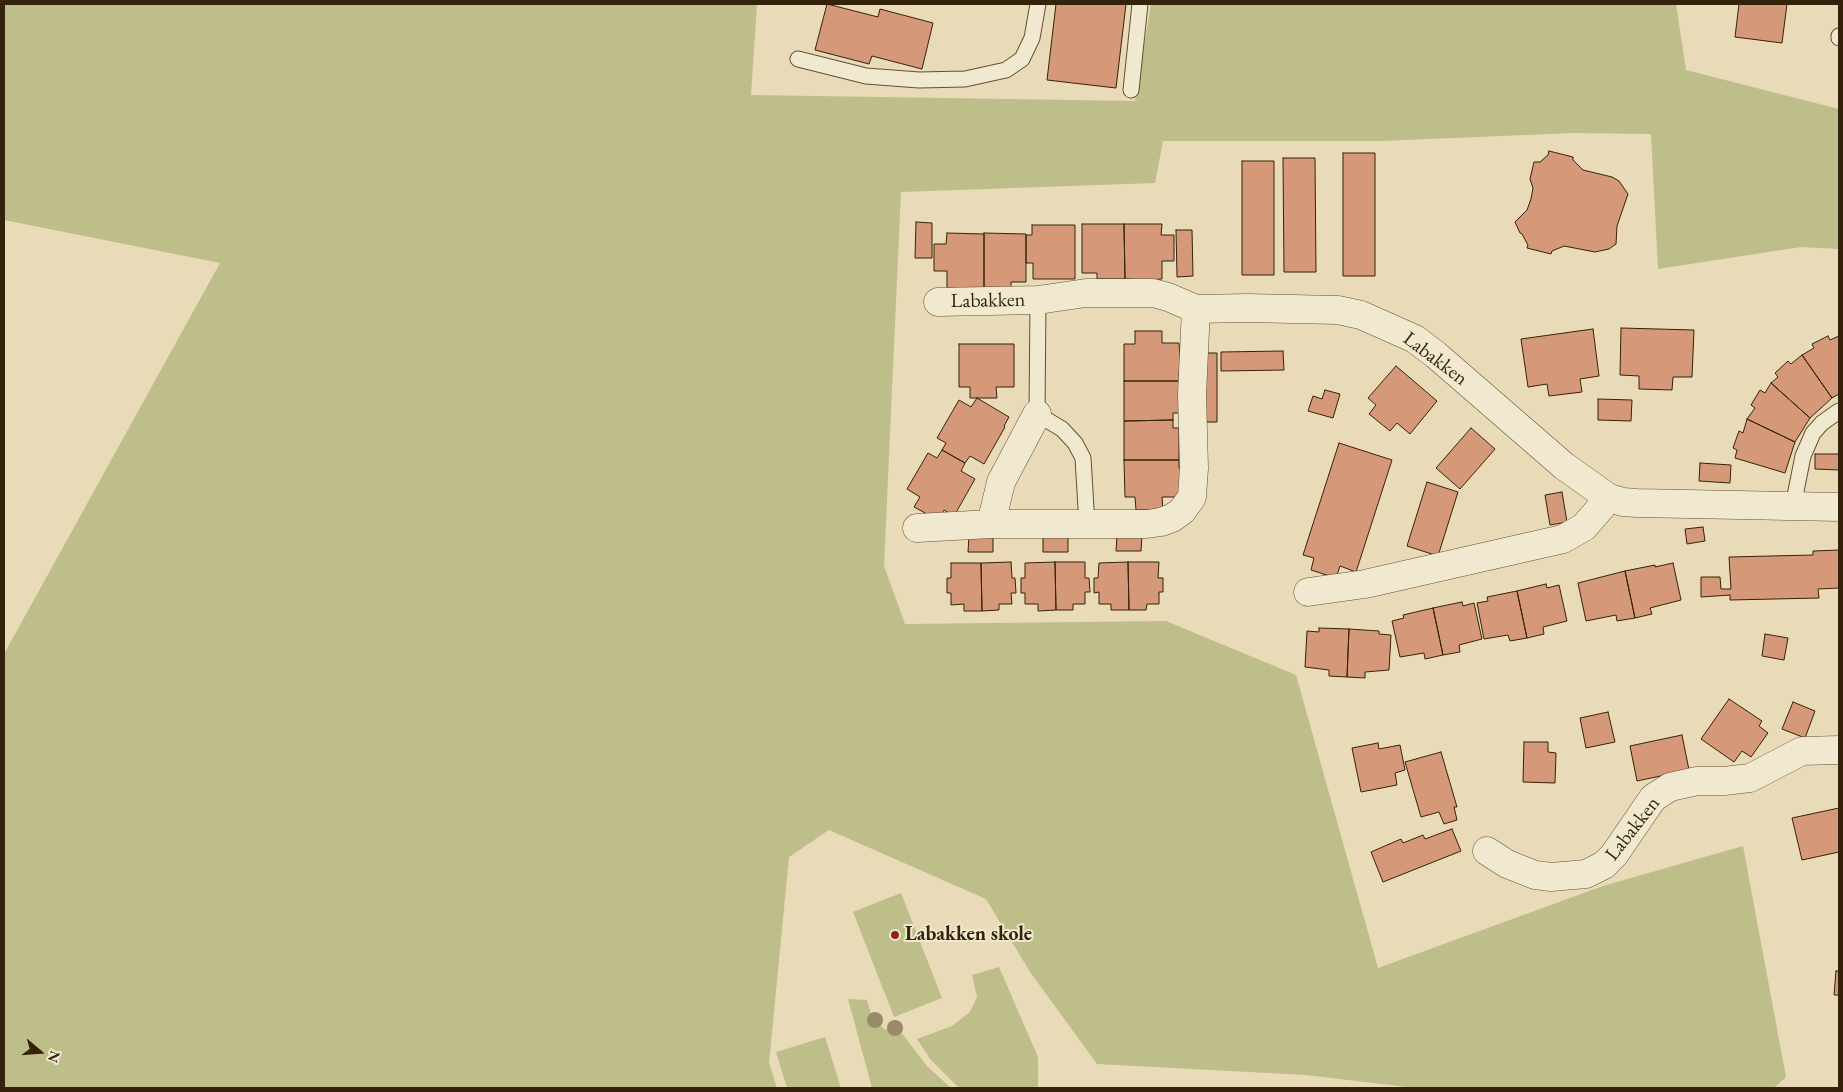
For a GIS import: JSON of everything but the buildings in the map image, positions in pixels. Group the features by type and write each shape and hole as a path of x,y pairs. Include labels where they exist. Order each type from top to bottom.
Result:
{"street":[{"name":"Labakken","path":"938,302 1038,300 1086,294 1153,293 1196,309 1338,310 1361,315 1414,339 1436,355 1548,453 1609,498 1637,503 1839,507"},
{"path":"917,528 991,524 1147,524 1172,518 1182,511 1192,497 1194,468 1192,394 1196,309"},
{"name":"Labakken","path":"991,524 1001,482 1037,414"},
{"path":"1308,592 1365,584 1562,540 1584,527 1609,498"},
{"name":"Labakken","path":"1487,851 1507,864 1535,875 1551,877 1586,874 1604,865 1614,855 1653,798 1670,787 1697,781 1724,781 1750,778 1802,751 1839,750"}],"lane":[{"path":"798,58 866,76 919,80 965,79 1006,70 1022,59 1032,38 1038,4"},
{"path":"1131,90 1140,4"},
{"name":"Labakken","path":"1037,414 1038,300"},
{"path":"1793,506 1803,456 1813,433 1822,423 1839,411"},
{"path":"1037,414 1062,429 1076,443 1083,458 1087,525"}],"green space":[{"path":"4,4 757,4 751,95 1135,101 1151,4 1676,4 1686,70 1839,109 1839,249 1801,247 1658,269 1651,134 1573,133 1382,141 1163,141 1155,183 901,192 884,566 905,624 1166,621 1296,675 1378,968 1603,886 1743,846 1786,1077 1774,1088 1415,1088 1306,1075 1097,1064 1030,972 986,899 829,830 789,857 769,1063 777,1088 4,1088 4,654 220,263 4,220"},
{"path":"901,893 942,998 894,1017 853,912"},
{"path":"999,967 1038,1057 1038,1088 959,1088 930,1059 917,1039 952,1026 970,1012 977,997 972,975"},
{"path":"848,999 867,1000 872,1018 884,1029 900,1031 927,1066 951,1088 872,1088"},
{"path":"825,1037 841,1088 787,1088 776,1052"}],"place":[{"name":"Labakken skole","path":"895,935"}]}
